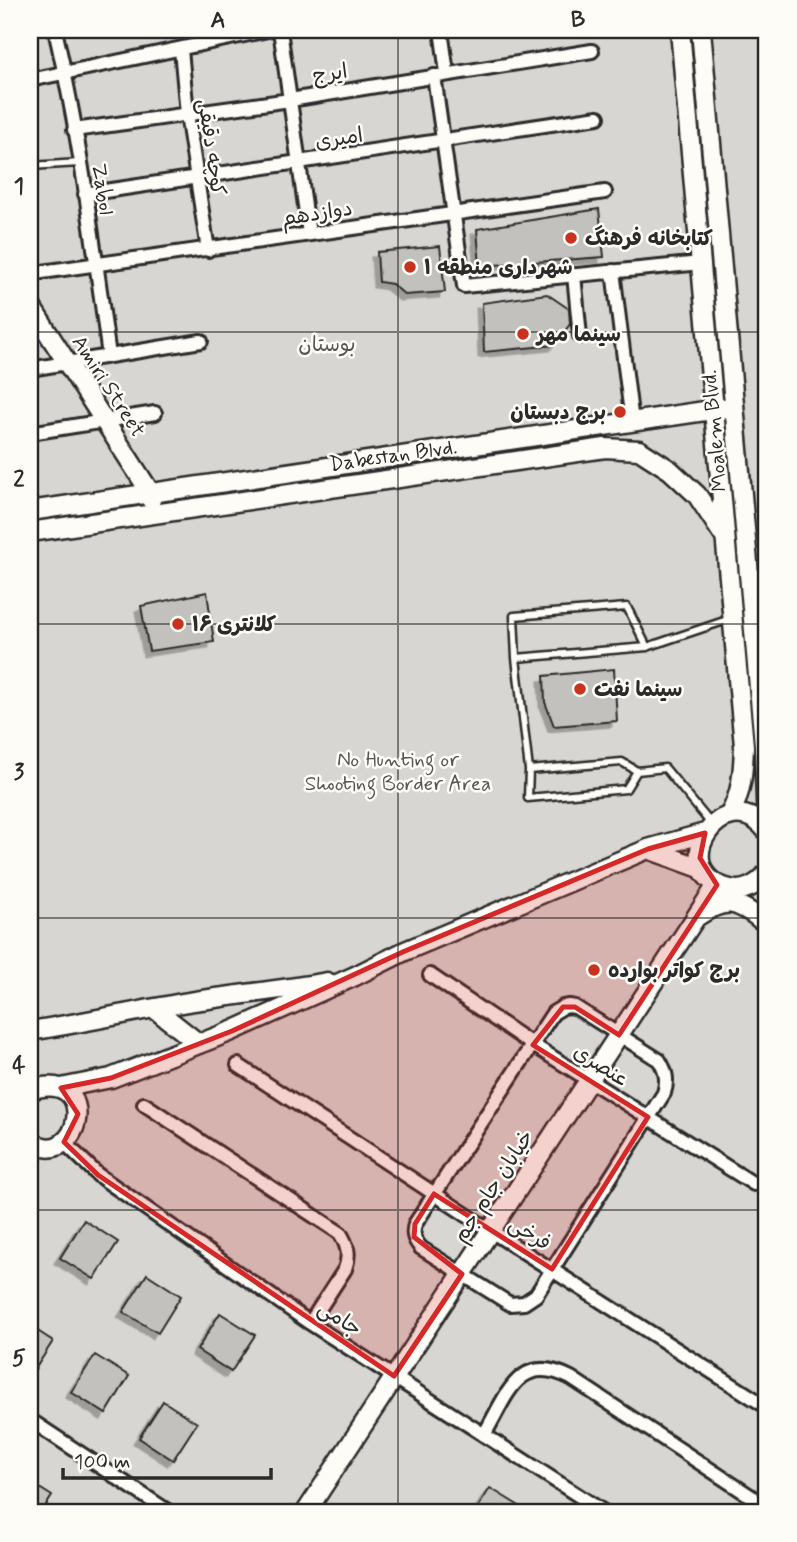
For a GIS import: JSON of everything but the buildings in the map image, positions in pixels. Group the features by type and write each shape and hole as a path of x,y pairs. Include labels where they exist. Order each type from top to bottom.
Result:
{"street":[{"name":"Zabol","path":"55,30 65,72 109,356"},
{"path":"30,80 268,30"},
{"path":"280,30 309,234"},
{"path":"442,30 444,141 464,286 701,262"},
{"name":"Moalem Blvd.","path":"680,30 744,746 743,781 738,800 729,816"},
{"name":"Moalem Blvd.","path":"701,30 764,744 767,830"},
{"name":"کوچه دقیقی","path":"181,49 187,114 208,250"},
{"name":"ایرج","path":"74,130 290,100 592,51"},
{"name":"امیری","path":"85,194 598,117"},
{"name":"دوازدهم","path":"35,273 605,191"},
{"path":"613,271 632,422"},
{"path":"573,275 580,336"},
{"name":"Amiri Street","path":"30,305 150,492"},
{"path":"30,369 201,341"},
{"name":"Dabestan Blvd.","path":"30,512 150,492 735,407"},
{"path":"30,433 155,413"},
{"name":"Dabestan Blvd.","path":"30,531 605,448 639,450 670,470 697,495 725,538"},
{"path":"150,492 153,513"},
{"path":"30,1090 45,1085 61,1088 111,1078 233,1031 405,951 648,849 708,829 729,816 754,820 767,830"},
{"path":"708,829 700,845 703,869 717,885 734,891 764,923"},
{"path":"648,849 703,869"},
{"path":"734,891 753,886 767,873"},
{"name":"خیابان جام جم","path":"306,1512 717,885"},
{"path":"695,918 714,905 725,902 738,905 764,923"},
{"name":"عنصری","path":"430,975 533,1045 754,1184"},
{"path":"30,1031 188,1002 267,993 355,976"},
{"path":"575,1007 619,1035 659,1060 664,1068 664,1093 536,1295 524,1303 510,1304 421,1248 414,1237 415,1224 553,1013 557,1009 575,1007"},
{"path":"155,1009 198,1043"},
{"name":"فرخی","path":"238,1065 767,1407"},
{"path":"30,1141 49,1147 64,1142 75,1130 78,1114 73,1099 61,1088"},
{"path":"144,1104 340,1233 348,1245 348,1260 310,1323"},
{"name":"جامی","path":"64,1142 98,1175 310,1323 604,1512"},
{"path":"484,1434 519,1377 537,1368 553,1369 571,1378 767,1507"},
{"path":"30,1420 169,1512"}],"lane":[{"path":"30,166 80,163"},
{"path":"637,771 626,789 528,798 529,770 514,616 627,607 647,647"},
{"path":"516,658 647,647 732,618"},
{"path":"529,770 622,762 637,771 665,768 708,829"}],"highlighted area":[{"path":"705,833 700,858 717,885 619,1035 575,1007 563,1007 533,1045 648,1117 552,1269 434,1194 415,1224 414,1237 462,1274 394,1376 98,1175 64,1142 78,1114 61,1088 111,1078 232,1031 405,951 648,849"}],"green space":[{"name":"No Hunting or Shooting Border Area","path":"30,30 767,30 767,1512 30,1512"}],"place":[{"name":"کتابخانه فرهنگ","path":"571,238"},
{"name":"شهرداری منطقه ۱","path":"410,267"},
{"name":"سینما مهر","path":"523,334"},
{"name":"برج دبستان","path":"620,412"},
{"name":"کلانتری ۱۶","path":"178,624"},
{"name":"سینما نفت","path":"580,689"},
{"name":"برج کواتر بوارده","path":"594,970"}],"park label":[{"name":"بوستان","path":"327,344"}]}
